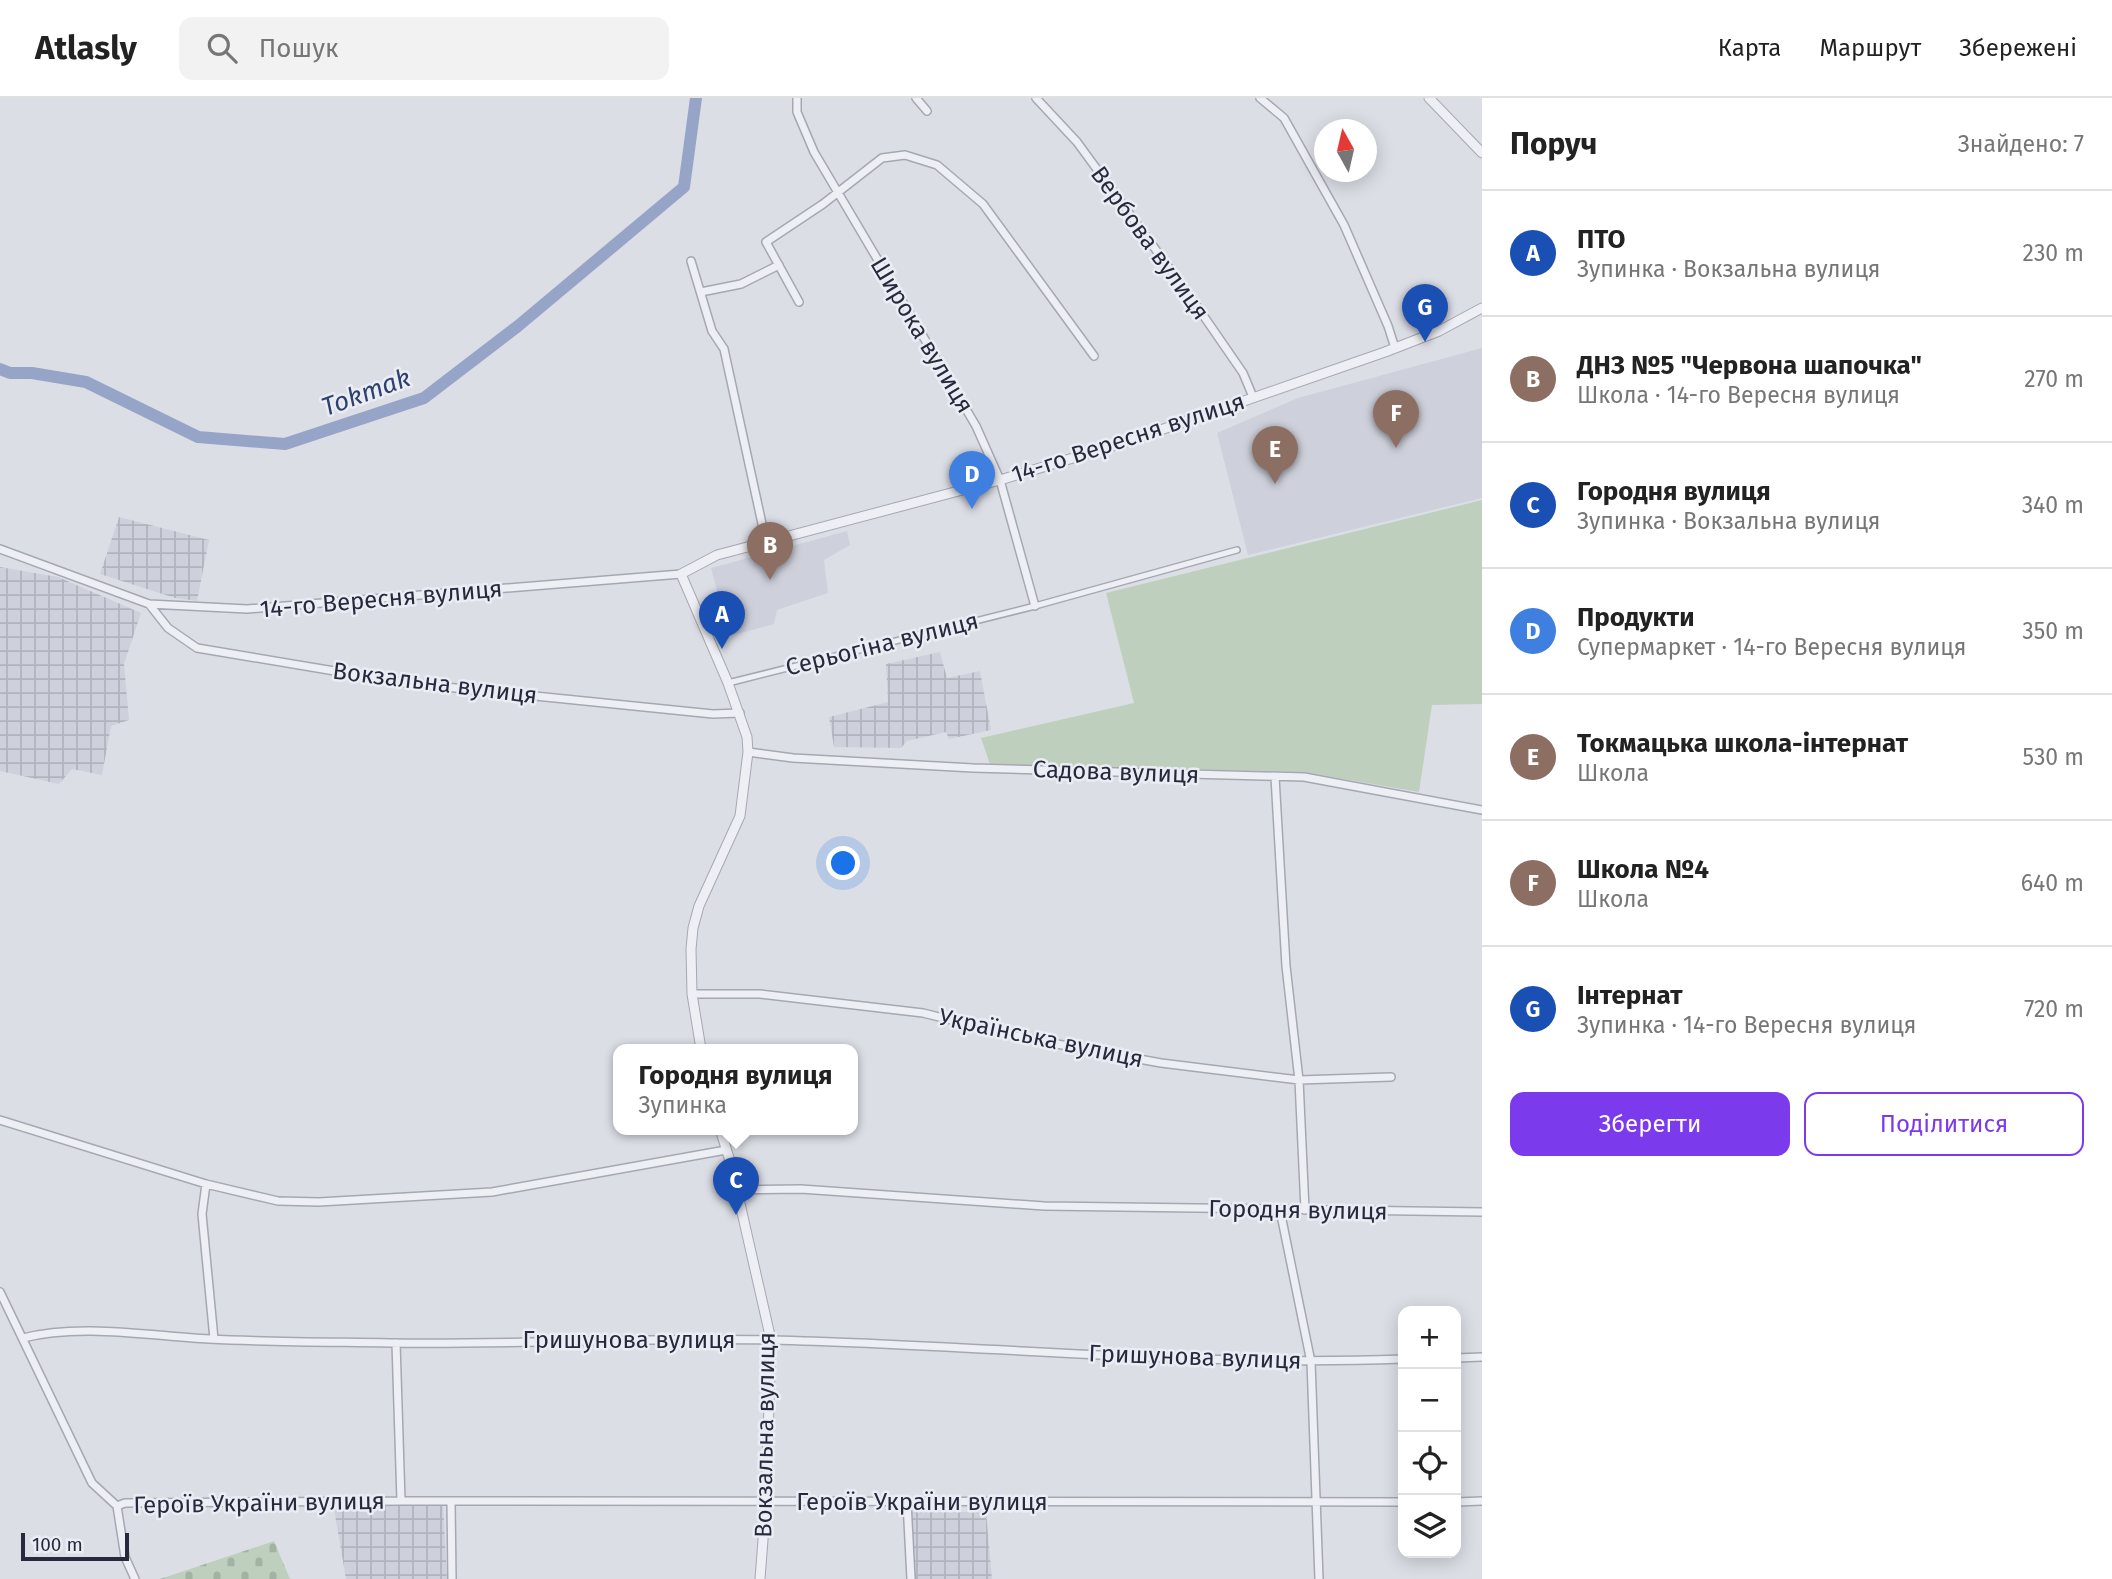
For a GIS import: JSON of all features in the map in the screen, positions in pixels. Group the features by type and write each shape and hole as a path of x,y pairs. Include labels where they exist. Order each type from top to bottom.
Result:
{"street":[{"name":"Широка вулиця","path":"797,98 797,112 810,142 976,426 1000,481"},
{"path":"916,98 927,111"},
{"name":"Вербова вулиця","path":"1036,98 1077,142 1194,302 1243,373 1253,397"},
{"path":"1260,98 1284,118 1344,225 1395,348"},
{"path":"1429,98 1482,153"},
{"path":"799,302 766,242 838,193 882,158 905,155 937,165 983,204 1094,356"},
{"path":"691,261 712,331 724,349 765,542"},
{"path":"701,292 741,284 779,265"},
{"name":"14-го Вересня вулиця","path":"0,549 149,604 247,609 681,574 717,555 1000,481 1126,442 1395,348 1439,331 1482,308"},
{"path":"1000,481 1035,606"},
{"name":"Серьогіна вулиця","path":"728,682 1035,606 1237,551"},
{"path":"681,574 740,713 748,752 740,816 699,906 691,949 692,994 700,1044"},
{"name":"Вокзальна вулиця","path":"149,604 168,628 197,648 228,654 406,682 713,714 740,713"},
{"name":"Садова вулиця","path":"748,752 793,758 973,768 1304,777 1482,810"},
{"path":"1275,777 1305,1210"},
{"name":"Українська вулиця","path":"692,994 760,993 923,1013 1024,1038 1148,1060 1298,1080 1391,1077"},
{"path":"0,1120 206,1184 278,1201 319,1202 492,1192 726,1150"},
{"name":"Вокзальна вулиця","path":"722,1135 771,1340 766,1501 760,1579"},
{"path":"206,1184 202,1214 214,1339"},
{"name":"Городня вулиця","path":"736,1190 801,1189 1044,1206 1482,1212"},
{"path":"1280,1210 1311,1363 1319,1579"},
{"path":"0,1292 92,1483 117,1507 125,1557 135,1579"},
{"name":"Гришунова вулиця","path":"23,1338 45,1332 97,1332 214,1339 396,1343 627,1339 771,1340 1311,1363 1398,1359"},
{"name":"Героїв України вулиця","path":"396,1343 401,1501"},
{"path":"1461,1357 1482,1357"},
{"name":"Героїв України вулиця","path":"117,1507 125,1503 401,1501 1398,1502"},
{"path":"451,1501 452,1579"},
{"path":"1461,1502 1482,1501"},
{"path":"907,1502 911,1579"}],"shaded area":[{"path":"1482,348 1482,498 1248,555 1217,433 1298,398"},
{"path":"119,517 209,540 197,601 175,598 100,574"},
{"path":"847,531 850,545 824,560 828,593 777,610 774,624 729,636 711,568"},
{"path":"0,567 58,577 141,613 124,664 129,720 111,726 102,775 72,769 59,784 0,771"},
{"path":"940,652 947,678 980,671 991,730 949,739 946,732 907,741 901,748 834,747 829,717 888,702 886,664"},
{"path":"333,1503 443,1504 447,1579 346,1579"},
{"path":"911,1512 986,1512 992,1579 915,1579"}],"green space":[{"path":"1482,500 1482,704 1432,705 1419,792 1303,772 990,764 981,738 1134,703 1106,593"},
{"path":"274,1541 290,1579 160,1579"}],"waterway":[{"name":"Tokmak","path":"0,369 10,373 32,373 86,382 198,437 285,444 424,398 518,326 684,187 696,98"}],"place":[{"name":"Інтернат","path":"1425,342"},
{"name":"Школа №4","path":"1396,448"},
{"name":"Токмацька школа-інтернат","path":"1275,484"},
{"name":"Продукти","path":"972,509"},
{"name":"ДНЗ №5 \"Червона шапочка\"","path":"770,580"},
{"name":"ПТО","path":"722,649"},
{"name":"Городня вулиця","path":"736,1215"}]}
